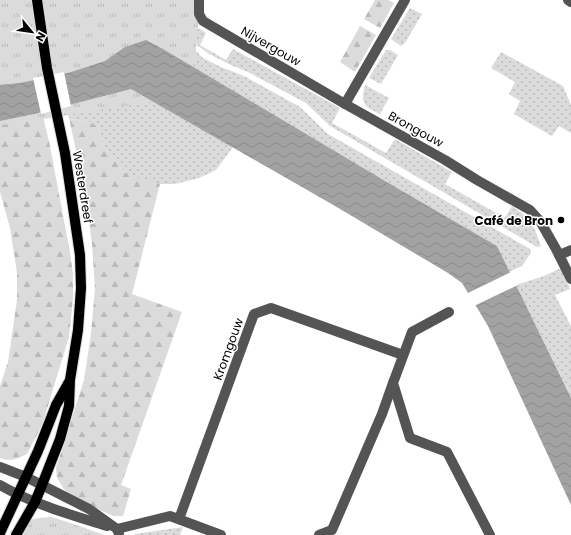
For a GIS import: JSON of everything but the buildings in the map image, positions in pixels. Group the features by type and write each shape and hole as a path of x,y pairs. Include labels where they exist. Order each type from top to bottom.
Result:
{"main road":[{"name":"Westerdreef","path":"16,535 35,502 42,485 60,439 69,406 70,380 81,288 80,255 65,153 47,68 37,0"},
{"name":"Westerdreef","path":"0,533 38,451 56,405 70,380"}],"street":[{"name":"Nijvergouw","path":"200,0 199,14 203,22 345,104"},
{"path":"345,104 405,0"},
{"name":"Brongouw","path":"345,104 530,210 540,221 571,279"},
{"path":"559,255 571,250"},
{"name":"Kromgouw","path":"179,519 254,314 270,308 403,355"},
{"path":"319,535 333,532 382,414 412,332 449,312"},
{"path":"393,383 410,438 447,452 490,535"},
{"path":"0,467 26,477 89,509 118,532"},
{"path":"0,484 35,502 118,532 170,516 221,535"}],"green space":[{"path":"0,0 200,0 192,95 0,126"},
{"path":"375,0 388,0 394,3 380,28 364,19"},
{"path":"410,8 422,14 405,43 401,46 391,39"},
{"path":"360,26 376,35 355,72 340,62"},
{"path":"199,28 206,33 200,45 226,60 233,49 340,108 332,123 386,153 395,139 452,172 445,184 505,218 512,206 530,219 541,246 537,247 330,126 306,103 250,73 209,54 194,43 190,37"},
{"path":"184,39 203,58 244,76 300,107 328,134 530,249 531,253 522,266 509,272 497,246 385,181 98,61"},
{"path":"386,50 390,50 398,55 381,84 369,78"},
{"path":"501,52 563,86 571,105 571,133 559,126 552,136 514,114 520,101 509,94 515,82 491,68"},
{"path":"365,85 389,98 380,114 370,109 365,104 363,96"},
{"path":"131,88 233,147 216,170 199,178 175,184 156,184 133,178 122,170 103,146 99,127 92,123 69,118 66,105"},
{"path":"42,112 69,247 73,273 73,299 69,337 42,425 27,454 17,459 7,460 0,458 0,386 8,362 17,300 17,273 10,228 0,192 0,121"},
{"path":"69,118 92,123 99,127 103,146 122,170 131,176 160,184 132,294 182,312 121,485 131,489 123,516 113,516 70,495 57,478 56,468 84,380 91,333 95,289 92,244 85,193"},
{"path":"561,268 570,289 555,295 571,326 571,398 516,285 544,276"},
{"path":"52,517 104,535 20,535 28,520"},
{"path":"183,527 180,535 135,535 135,534"}],"water":[{"path":"146,40 497,246 571,398 571,505 488,326 462,283 448,273 335,206 131,89 34,114 0,121 0,85 20,83 68,73 105,61 125,47"}],"pier":[{"path":"64,72 71,106 41,114 33,78"},
{"path":"511,272 518,285 474,306 466,294"}],"place":[{"name":"Café de Bron","path":"561,220"}]}
